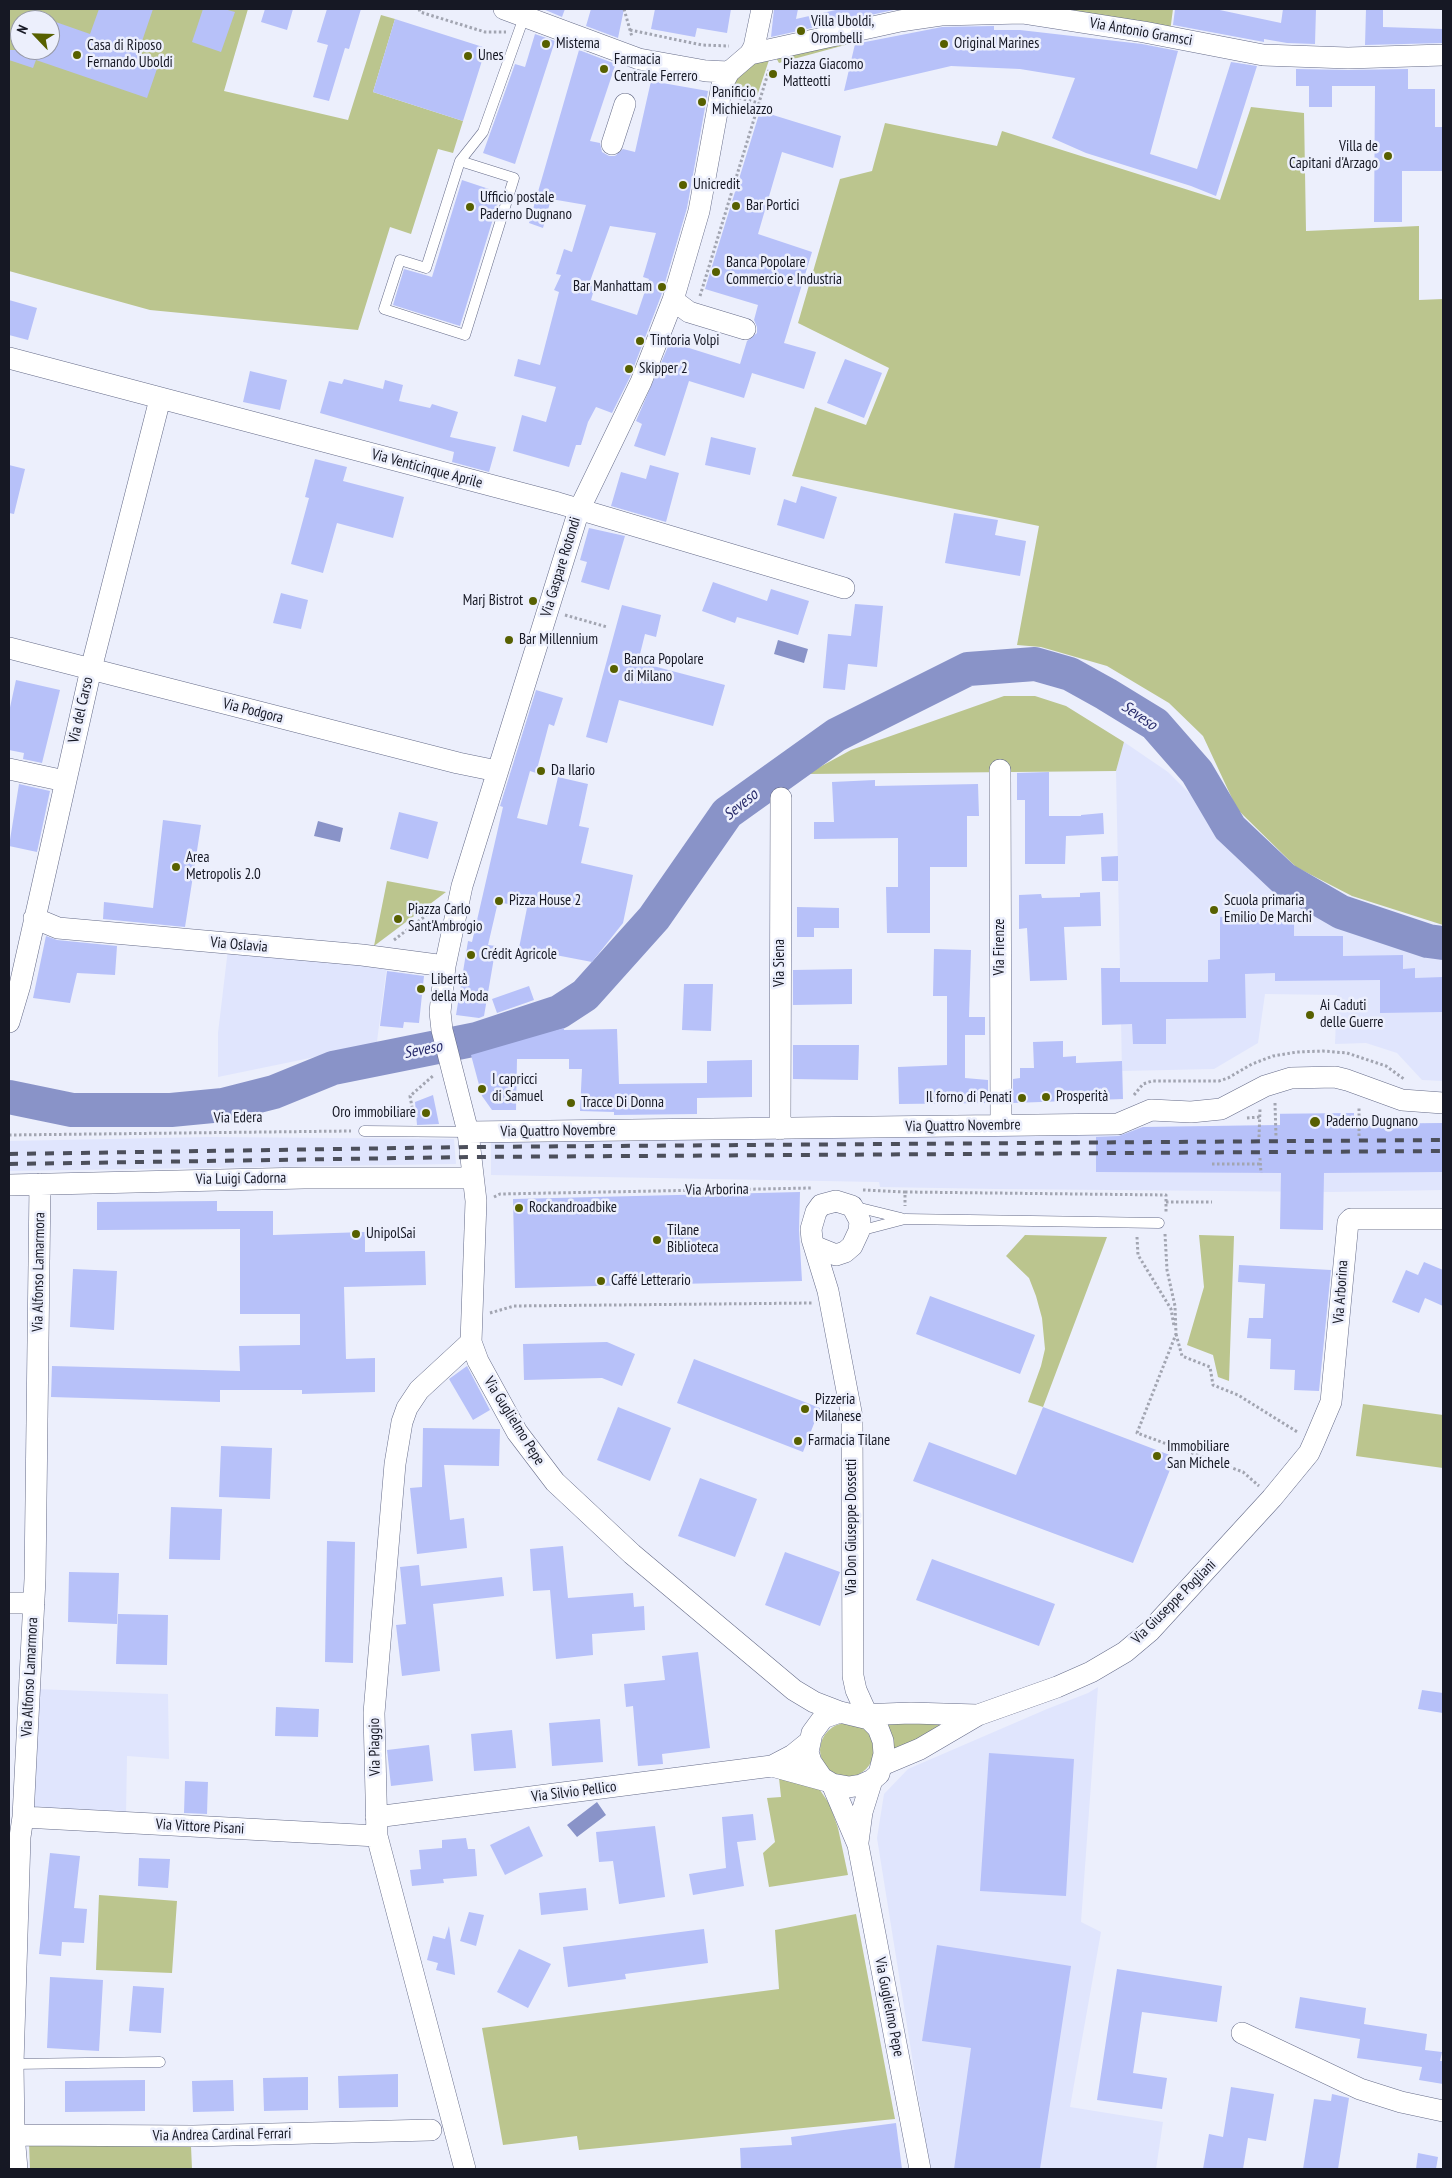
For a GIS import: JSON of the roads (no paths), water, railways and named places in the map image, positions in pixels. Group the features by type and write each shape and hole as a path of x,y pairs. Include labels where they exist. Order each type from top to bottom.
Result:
{"street":[{"path":"504,9 631,57 696,70 729,72 743,49 756,40 761,12"},
{"name":"Via Antonio Gramsci","path":"743,49 777,55 853,30 916,19 941,15 1022,13 1144,32 1263,55 1348,58 1443,55"},
{"name":"Via Gaspare Rotondi","path":"468,1132 442,1030 440,1012 445,966 462,886 579,510 641,382 673,300 700,211 726,98 722,85 729,72"},
{"path":"612,144 625,104"},
{"path":"673,300 689,312 745,329"},
{"name":"Via Venticinque Aprile","path":"9,358 579,510 844,588"},
{"name":"Via del Carso","path":"9,1022 20,985 91,669 160,399"},
{"name":"Via Podgora","path":"9,648 458,763 498,771"},
{"path":"9,769 65,781"},
{"name":"Via Firenze","path":"1000,770 1001,1125"},
{"name":"Via Siena","path":"780,1129 781,798"},
{"name":"Via Oslavia","path":"34,918 58,928 362,956 445,966"},
{"name":"Via Quattro Novembre","path":"468,1132 1118,1124 1151,1110 1204,1112 1221,1109 1265,1086 1291,1078 1335,1078 1347,1080 1402,1100 1443,1103"},
{"name":"Via Guglielmo Pepe","path":"468,1132 476,1216 471,1342 480,1366 517,1432 554,1482 632,1554 794,1690 840,1715"},
{"name":"Via Luigi Cadorna","path":"9,1184 294,1178 473,1178"},
{"name":"Via Alfonso Lamarmora","path":"17,2169 14,2135 13,2064 17,1831 34,1603 40,1184"},
{"path":"855,1198 860,1221 859,1231 852,1246 840,1255 826,1253 816,1247 812,1239 812,1221 821,1205 855,1198"},
{"name":"Via Arborina","path":"1311,1448 1332,1402 1348,1222 1351,1219 1443,1220"},
{"name":"Via Don Giuseppe Dossetti","path":"816,1247 820,1297 852,1417 853,1676 840,1715"},
{"name":"Via Don Giuseppe Dossetti","path":"820,1297 840,1255"},
{"name":"Via Piaggio","path":"465,2169 377,1826 375,1692 400,1430 407,1408 419,1390 471,1342"},
{"name":"Via Giuseppe Pogliani","path":"877,1773 978,1715 1057,1688 1091,1672 1125,1652 1150,1631 1272,1498 1311,1448"},
{"path":"9,1603 34,1603"},
{"path":"840,1715 878,1728 883,1741 877,1773 849,1787 829,1782 815,1770 811,1762 840,1715 844,1688 853,1676"},
{"name":"Via Guglielmo Pepe","path":"794,1690 808,1718 840,1715"},
{"name":"Via Giuseppe Pogliani","path":"840,1715 978,1715"},
{"name":"Via Silvio Pellico","path":"377,1826 772,1766 793,1755 840,1715"},
{"name":"Via Silvio Pellico","path":"772,1766 829,1782"},
{"name":"Via Guglielmo Pepe","path":"858,1845 862,1812 877,1773"},
{"name":"Via Guglielmo Pepe","path":"829,1782 858,1845 920,2169"},
{"name":"Via Vittore Pisani","path":"17,1831 377,1826"},
{"path":"1242,2033 1360,2089 1401,2102 1443,2111"},
{"name":"Via Andrea Cardinal Ferrari","path":"14,2135 193,2136 431,2130"}],"lane":[{"path":"460,161 514,178 465,335 384,309 400,260 426,268 460,161 483,132 524,17"},
{"path":"364,1131 468,1132"},
{"path":"855,1198 905,1219"},
{"path":"859,1231 905,1219 1163,1223"},
{"path":"13,2064 160,2062"}],"water":[{"path":"778,640 808,649 804,663 774,654"},
{"path":"318,821 343,828 340,842 314,836"},
{"path":"597,1802 606,1815 577,1837 567,1825"}],"waterway":[{"name":"Seveso","path":"9,1097 72,1110 171,1110 223,1105 274,1092 333,1068 477,1039 559,1012 585,995 654,918 727,813 836,735 968,669 1035,664 1070,674 1106,694 1155,724 1197,772 1230,828 1284,879 1341,912 1428,941 1443,943"}],"railway":[{"path":"9,1154 469,1147 1443,1140"},
{"path":"9,1164 470,1157 1443,1151"}],"place":[{"name":"Villa Uboldi, Orombelli","path":"801,31"},
{"name":"Mistema","path":"546,44"},
{"name":"Original Marines","path":"944,44"},
{"name":"Casa di Riposo Fernando Uboldi","path":"77,55"},
{"name":"Unes","path":"468,56"},
{"name":"Farmacia Centrale Ferrero","path":"604,69"},
{"name":"Piazza Giacomo Matteotti","path":"773,74"},
{"name":"Panificio Michielazzo","path":"702,102"},
{"name":"Villa de Capitani d'Arzago","path":"1388,156"},
{"name":"Unicredit","path":"683,185"},
{"name":"Bar Portici","path":"736,206"},
{"name":"Ufficio postale Paderno Dugnano","path":"470,207"},
{"name":"Banca Popolare Commercio e Industria","path":"716,272"},
{"name":"Bar Manhattam","path":"662,287"},
{"name":"Tintoria Volpi","path":"640,341"},
{"name":"Skipper 2","path":"629,369"},
{"name":"Marj Bistrot","path":"533,601"},
{"name":"Bar Millennium","path":"509,640"},
{"name":"Banca Popolare di Milano","path":"614,669"},
{"name":"Da Ilario","path":"541,771"},
{"name":"Area Metropolis 2.0","path":"176,867"},
{"name":"Pizza House 2","path":"499,901"},
{"name":"Scuola primaria Emilio De Marchi","path":"1214,910"},
{"name":"Piazza Carlo Sant'Ambrogio","path":"398,919"},
{"name":"Crédit Agricole","path":"471,955"},
{"name":"Libertà della Moda","path":"421,989"},
{"name":"Ai Caduti delle Guerre","path":"1310,1015"},
{"name":"I capricci di Samuel","path":"482,1089"},
{"name":"Prosperità","path":"1046,1097"},
{"name":"Il forno di Penati","path":"1022,1098"},
{"name":"Tracce Di Donna","path":"571,1103"},
{"name":"Oro immobiliare","path":"426,1113"},
{"name":"Paderno Dugnano","path":"1315,1122"},
{"name":"Rockandroadbike","path":"519,1208"},
{"name":"UnipolSai","path":"356,1234"},
{"name":"Tilane Biblioteca","path":"657,1240"},
{"name":"Caffé Letterario","path":"601,1281"},
{"name":"Pizzeria Milanese","path":"805,1409"},
{"name":"Farmacia Tilane","path":"798,1441"},
{"name":"Immobiliare San Michele","path":"1157,1456"}]}
